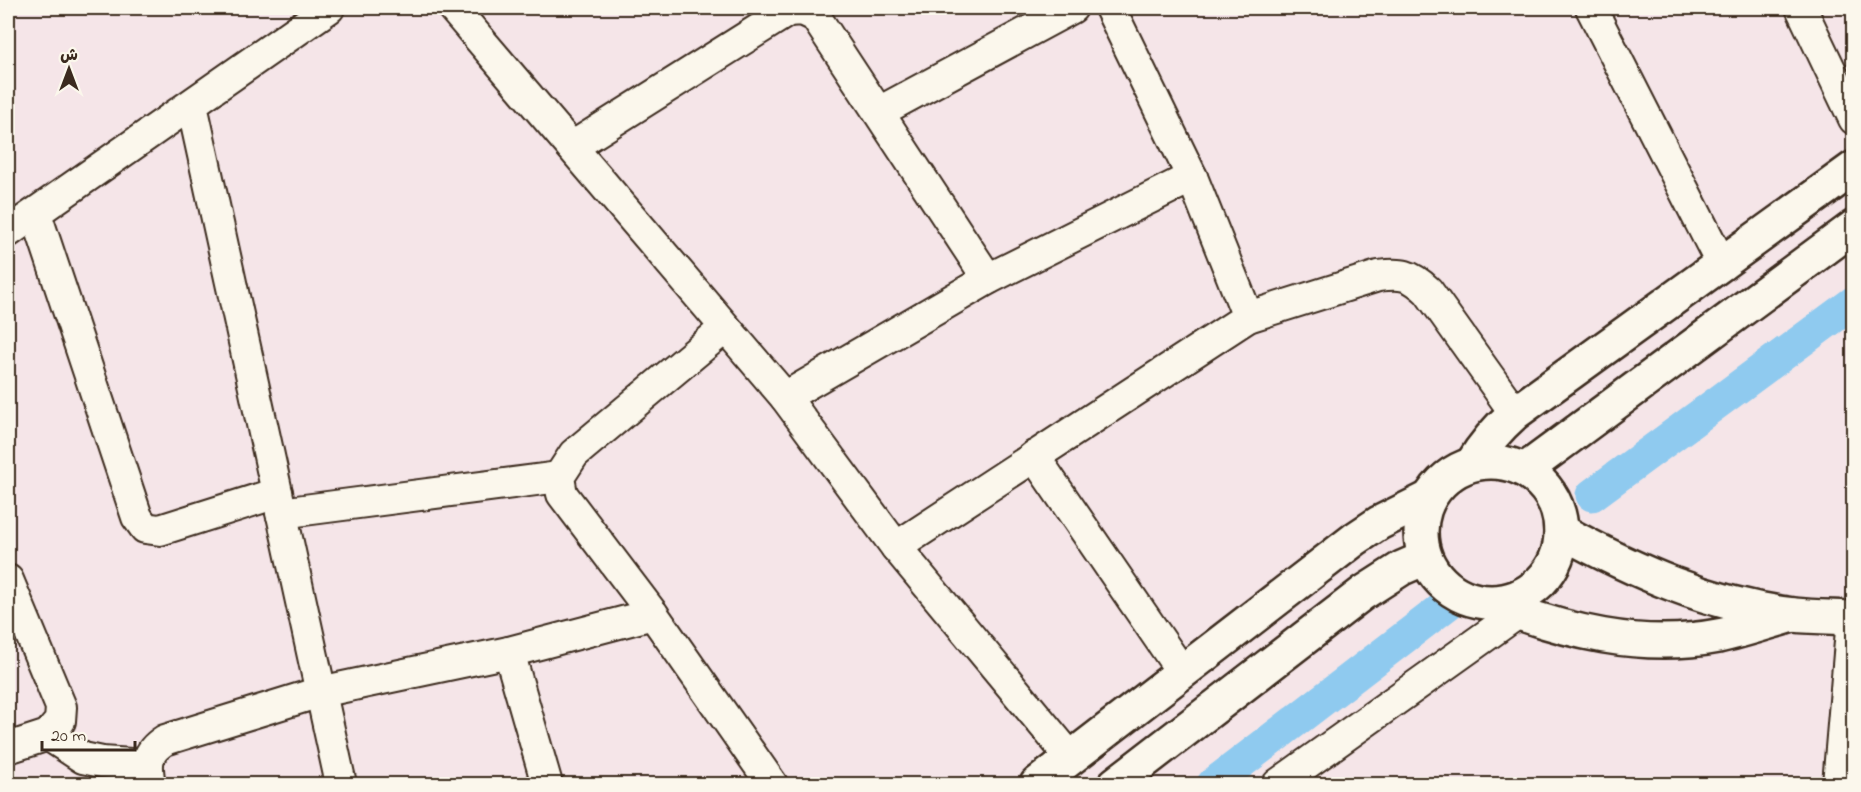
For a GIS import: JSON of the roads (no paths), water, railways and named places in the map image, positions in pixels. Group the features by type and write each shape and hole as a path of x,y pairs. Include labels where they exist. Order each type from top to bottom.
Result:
{"street":[{"path":"8,232 330,8"},
{"path":"453,8 785,397 896,547 1071,758"},
{"path":"879,112 1072,8"},
{"path":"1110,8 1192,177 1248,317"},
{"path":"1591,8 1722,265"},
{"path":"1800,8 1854,119"},
{"path":"572,147 788,11 802,10 815,16 988,279"},
{"path":"192,105 341,784"},
{"path":"1472,464 1498,428 1515,413 1854,168"},
{"path":"785,397 988,279 1192,177"},
{"path":"36,213 137,517 146,528 160,530 279,503 559,477"},
{"path":"1525,470 1854,228"},
{"path":"896,547 1248,317 1378,276 1397,273 1415,278 1428,291 1515,413"},
{"path":"725,328 574,454 559,477 562,494 653,614 758,780"},
{"path":"1034,456 1182,672"},
{"path":"1278,784 1505,608 1510,600 1527,593 1542,581 1553,566 1560,549 1562,531 1559,513 1552,496 1540,481 1525,470 1508,464 1490,462 1472,464 1455,471 1440,483 1429,498 1421,518 1420,538 1425,558 1433,573 1445,586 1458,595 1505,608 1566,629 1616,638 1667,641 1717,636 1793,615"},
{"path":"1037,784 1355,539 1379,523 1429,498"},
{"path":"1562,531 1616,561 1673,585 1732,603 1793,615 1853,618 1838,784"},
{"path":"1115,784 1363,593 1388,576 1425,558"},
{"path":"8,580 61,707 60,721 48,735 8,748"},
{"path":"48,735 83,758 148,775 155,747 165,740 320,692 508,652 653,614"},
{"path":"508,652 547,784"}],"waterway":[{"path":"1592,495 1854,302"},
{"path":"1213,784 1448,604"}]}
